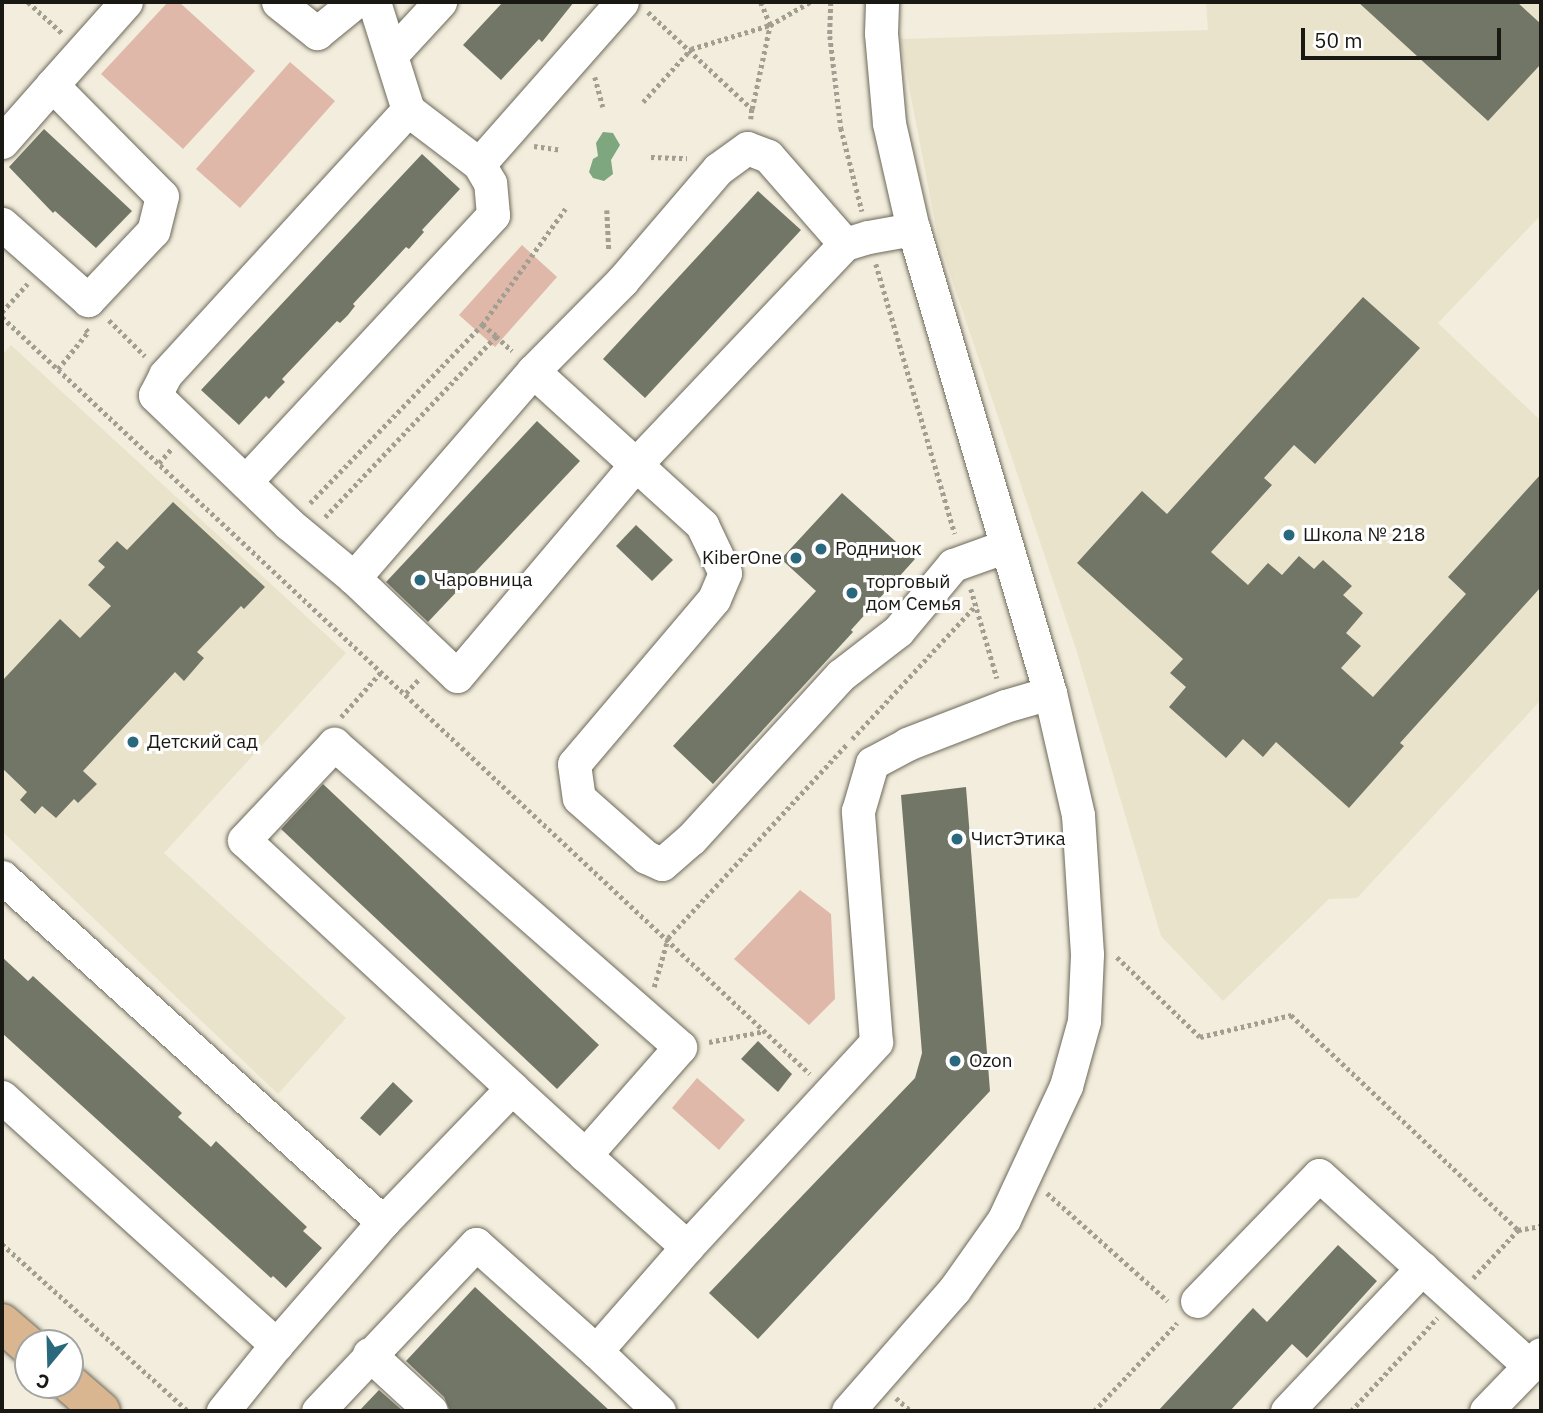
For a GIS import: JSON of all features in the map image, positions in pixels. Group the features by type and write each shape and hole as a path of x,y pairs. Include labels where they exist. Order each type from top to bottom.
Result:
{"main road":[{"path":"84,1396 101,1411"}],"street":[{"path":"2,142 126,2"},
{"path":"278,2 317,33 355,2"},
{"path":"246,481 493,215 490,183 479,164 408,110 374,2"},
{"path":"392,54 440,2"},
{"path":"848,1411 954,1290 1004,1219 1066,1086 1083,1021 1086,927 1078,815 1050,693 913,229 889,123 881,33 882,2"},
{"path":"479,164 634,6"},
{"path":"2,224 88,300 153,231 162,197 52,85"},
{"path":"408,110 165,375 155,395 297,531 354,578 457,676 637,463 856,240 913,229"},
{"path":"354,578 533,372 622,281 718,169 747,148 768,156 856,240"},
{"path":"533,372 637,463 702,525 725,573 714,599 574,764 579,798 646,857 663,864 691,839 841,675 898,631 953,565 1006,546"},
{"path":"596,1351 687,1247 831,1094 876,1042 858,811 872,764 907,744 1005,706 1050,693"},
{"path":"585,1155 680,1047 646,1014 334,744 244,841 585,1155 687,1247"},
{"path":"2,877 383,1223"},
{"path":"238,1406 276,1345 383,1223 512,1088"},
{"path":"2,1097 276,1345"},
{"path":"1191,1308 1320,1175 1422,1268 1535,1360 1486,1411"},
{"path":"318,1411 369,1354 476,1244 659,1411"},
{"path":"1287,1411 1422,1268"},
{"path":"369,1354 431,1411"}],"path":[{"path":"28,2 81,50"},
{"path":"747,148 752,109 770,25 760,2"},
{"path":"643,102 691,49 770,25 810,2"},
{"path":"831,2 830,36 856,240 963,561 1005,706"},
{"path":"634,6 691,49 752,109"},
{"path":"297,531 482,325 565,209"},
{"path":"32,278 2,314 831,1094"},
{"path":"88,300 165,375"},
{"path":"482,325 496,335 533,372"},
{"path":"297,531 496,335"},
{"path":"646,1014 668,938 976,605"},
{"path":"334,744 340,718 381,672"},
{"path":"1086,927 1200,1037 1291,1015 1518,1230 1541,1226"},
{"path":"680,1047 765,1031"},
{"path":"1025,1173 1191,1308 1094,1411"},
{"path":"2,1244 188,1411"}],"shaded area":[{"path":"168,2 179,2 255,71 183,149 101,74"},
{"name":"Школа № 218","path":"1206,2 1541,2 1541,215 1438,323 1541,421 1541,700 1357,898 1329,899 1223,1001 1161,936 1076,649 938,238 900,39 1208,30"},
{"path":"290,62 335,101 240,208 196,169"},
{"path":"603,132 613,133 620,145 611,160 613,174 604,181 593,178 589,172 593,159 598,156 596,143"},
{"path":"522,245 557,277 495,347 459,315"},
{"name":"Детский сад","path":"11,345 346,653 164,853 346,1018 278,1094 2,831 2,355"},
{"path":"800,890 831,914 835,999 809,1025 734,959"},
{"path":"697,1078 745,1120 719,1150 672,1108"}],"building":[{"path":"503,2 574,2 542,42 539,39 501,80 463,45"},
{"path":"1358,2 1517,2 1541,24 1541,64 1488,121"},
{"path":"44,129 132,211 96,248 55,211 53,213 9,167"},
{"path":"422,154 460,189 422,230 424,232 409,249 406,247 353,304 355,306 348,315 340,323 337,321 282,379 285,382 269,399 266,396 239,425 201,390"},
{"path":"758,191 801,230 645,398 603,359"},
{"path":"1363,297 1420,348 1315,464 1294,445 1264,478 1272,485 1211,552 1248,585 1268,563 1282,575 1299,556 1314,569 1323,560 1352,586 1343,595 1363,613 1346,633 1361,646 1341,668 1373,697 1466,594 1448,577 1541,474 1541,587 1400,743 1404,746 1349,808 1276,742 1263,757 1243,739 1226,758 1169,707 1186,687 1170,673 1183,659 1077,563 1142,491 1167,514"},
{"path":"537,421 580,461 428,622 386,582"},
{"path":"842,493 915,559 851,630 853,632 713,784 673,746 816,591 781,559"},
{"path":"173,502 265,587 244,609 241,606 197,652 204,658 184,681 175,672 83,771 97,784 78,803 74,799 56,818 42,806 35,814 20,800 27,792 2,768 2,681 60,619 80,638 111,606 88,585 105,567 98,561 117,541 127,550"},
{"path":"636,525 673,560 652,581 616,546"},
{"path":"323,784 599,1045 557,1089 281,829"},
{"path":"966,787 990,1091 758,1339 709,1293 915,1078 922,1053 901,795"},
{"path":"2,957 28,981 33,976 182,1113 178,1117 211,1147 216,1141 307,1227 303,1231 322,1248 286,1288 273,1276 271,1278 2,1033"},
{"path":"758,1041 792,1074 778,1092 741,1059"},
{"path":"393,1082 413,1101 380,1136 360,1118"},
{"path":"1338,1245 1377,1281 1307,1358 1292,1344 1230,1411 1158,1411 1253,1308 1267,1322"},
{"path":"475,1287 610,1411 450,1411 444,1397 406,1361"},
{"path":"379,1390 403,1411 359,1411"}],"place":[{"name":"Школа № 218","path":"1289,535"},
{"name":"Родничок","path":"821,549"},
{"name":"KiberOne","path":"796,558"},
{"name":"Чаровница","path":"420,580"},
{"name":"торговый дом Семья","path":"852,593"},
{"name":"Детский сад","path":"133,742"},
{"name":"ЧистЭтика","path":"957,839"},
{"name":"Ozon","path":"955,1061"}]}
